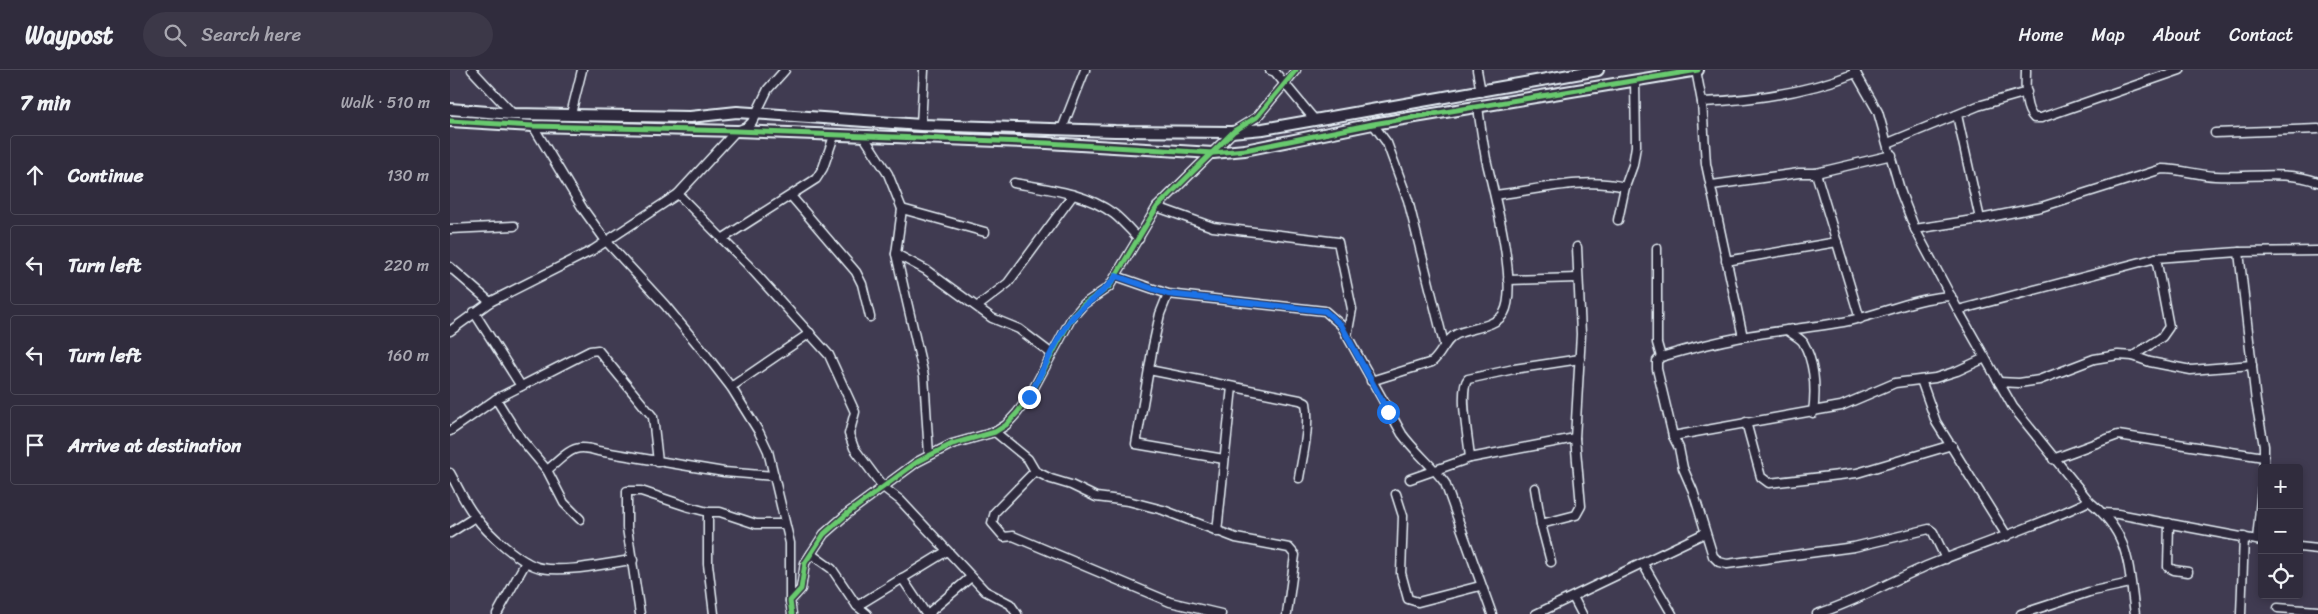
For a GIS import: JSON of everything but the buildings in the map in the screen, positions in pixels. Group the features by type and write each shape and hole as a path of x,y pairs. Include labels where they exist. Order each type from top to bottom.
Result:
{"street":[{"path":"472,70 513,114"},
{"path":"571,114 582,70"},
{"path":"450,331 490,302 584,254 678,194 736,131 747,127 752,122 768,89 785,70"},
{"path":"921,125 924,70"},
{"path":"1062,129 1085,70"},
{"path":"1270,70 1276,72 1314,119"},
{"path":"1477,70 1481,92"},
{"path":"450,109 513,114 690,117 737,112 921,125 1234,131 1263,129 1481,92 1558,74 1598,70"},
{"path":"450,121 533,126 736,131 1047,143 1212,153 1245,150 1373,124 1697,70 1702,102 1706,164 1712,184 1726,261 1743,337"},
{"path":"2026,70 2030,114 2034,118 2040,118 2178,71"},
{"path":"790,601 801,589 805,563 824,534 897,476 929,455 952,444 995,432 1006,425 1029,397 1071,319 1084,304 1109,287 1125,258 1140,239 1157,207 1234,131 1257,117 1293,71"},
{"path":"1702,102 1751,99 1794,92 1855,72 1874,104 1892,155 1901,193 1915,229 2013,408 2089,502 2104,513 2116,528 2122,540 2135,614"},
{"path":"1618,220 1633,165 1636,146 1635,80"},
{"path":"1888,143 2001,98 2027,92"},
{"path":"1371,381 1432,362 1439,356 1444,344 1456,334 1497,320 1504,314 1507,304 1508,280 1495,195 1486,159 1478,106"},
{"path":"1957,115 1980,219"},
{"path":"1373,124 1387,143 1408,200 1444,344"},
{"path":"533,126 583,209 606,241 665,305 731,387 768,451 790,543 790,601 792,614"},
{"path":"2215,133 2318,129"},
{"path":"722,239 816,179 823,168 834,136"},
{"path":"864,137 888,174 902,209 896,254 924,376 929,455"},
{"path":"1712,184 1792,174 1816,173 1892,155"},
{"path":"1915,229 1980,219 2064,200 2162,169 2176,169 2215,176 2293,175 2318,182"},
{"path":"1816,173 1860,319"},
{"path":"1495,195 1586,183 1605,182 1626,187"},
{"path":"1014,183 1073,195 1101,206 1115,215 1140,239"},
{"path":"678,194 810,333 833,362 855,412 849,434 854,448 883,487 900,500 985,591 1010,604 1017,614"},
{"path":"978,306 1008,284 1073,195"},
{"path":"792,196 856,272 862,284 870,317"},
{"path":"1157,207 1213,227 1338,242 1352,309 1347,336"},
{"path":"902,209 985,232"},
{"path":"450,229 514,226"},
{"path":"1726,261 1837,242"},
{"path":"1541,524 1576,515 1580,511 1581,506 1575,438 1580,359 1576,247"},
{"path":"1657,248 1657,343 1661,357"},
{"path":"1958,310 2156,258 2239,252 2318,251"},
{"path":"2239,252 2264,464"},
{"path":"896,254 926,270 992,318 1019,329 1052,354"},
{"path":"2133,356 2162,337 2169,327 2156,258"},
{"path":"450,267 490,302"},
{"path":"1116,276 1168,294 1325,311 1341,325 1402,434 1414,450 1436,470 1445,483 1480,586 1492,614"},
{"path":"1508,280 1578,278"},
{"path":"1168,294 1160,314 1136,444 1224,459"},
{"path":"1946,559 1933,532 1929,529 1854,546 1728,564 1719,562 1713,556 1693,491 1673,436 1657,369 1657,361 1661,357 1743,337 1860,319 1913,301 1950,296"},
{"path":"474,312 521,386"},
{"path":"1802,341 1808,327"},
{"path":"1787,330 1802,341 1815,383 1813,413"},
{"path":"731,387 810,333"},
{"path":"450,430 496,399 590,351 598,350 653,417 658,462"},
{"path":"1999,382 2019,383 2039,380 2094,359 2133,356 2150,362 2191,370 2252,365"},
{"path":"1673,436 1746,422 1813,413 1841,406 1895,383 1921,380 1956,371 1985,358"},
{"path":"1470,458 1464,394 1464,383 1468,379 1514,369 1580,359"},
{"path":"1149,370 1300,400 1306,403 1308,412 1299,478"},
{"path":"1921,380 1936,422 2007,536"},
{"path":"1217,532 1232,387"},
{"path":"496,399 521,439 547,470 564,503 580,519"},
{"path":"1746,422 1761,477 1769,483 1857,474 1952,445"},
{"path":"995,432 1028,459 1036,471 1096,497 1128,501 1163,510 1236,538 1289,548 1294,551 1295,556 1287,614"},
{"path":"2053,459 2118,435 2264,457"},
{"path":"1410,479 1470,458 1575,438"},
{"path":"547,470 576,447 584,446 658,462 739,474 774,476"},
{"path":"1036,471 995,512 992,523 1004,537 1013,536 1170,602 1220,614"},
{"path":"450,473 475,517 515,555 526,562 543,568 585,566 633,560"},
{"path":"1535,488 1541,524 1551,562"},
{"path":"640,614 627,528 627,491 641,491 708,512 720,512 756,524 784,524"},
{"path":"1396,494 1403,516 1401,573 1408,599 1418,602 1480,586"},
{"path":"1817,614 1837,611 1946,559 2025,530 2089,502"},
{"path":"708,512 708,564 714,614"},
{"path":"2104,513 2169,523 2258,541"},
{"path":"450,534 475,517"},
{"path":"2169,523 2168,566 2174,570 2188,572"},
{"path":"1536,614 1705,533"},
{"path":"2241,614 2244,537"},
{"path":"2303,547 2318,549"},
{"path":"857,606 947,551"},
{"path":"811,554 832,569 857,606 868,614"},
{"path":"497,614 526,562"},
{"path":"1643,564 1672,614"},
{"path":"902,578 927,613 971,577"},
{"path":"2021,614 2089,592 2130,583"},
{"path":"1573,597 1582,614"},
{"path":"2278,608 2318,611"}],"cycle path":[{"path":"792,614 790,601 801,589 805,563 824,534 848,513 917,462 952,444 995,432 1006,425 1029,397 1071,319 1084,304 1109,287 1157,207 1234,131 1257,117 1296,70"},
{"path":"450,121 533,126 736,131 1047,143 1213,153 1245,150 1373,124 1698,70"}],"route":[{"path":"1029,397 1071,319 1084,304 1109,287 1116,276 1168,294 1325,311 1341,325 1363,369 1388,412"}]}
